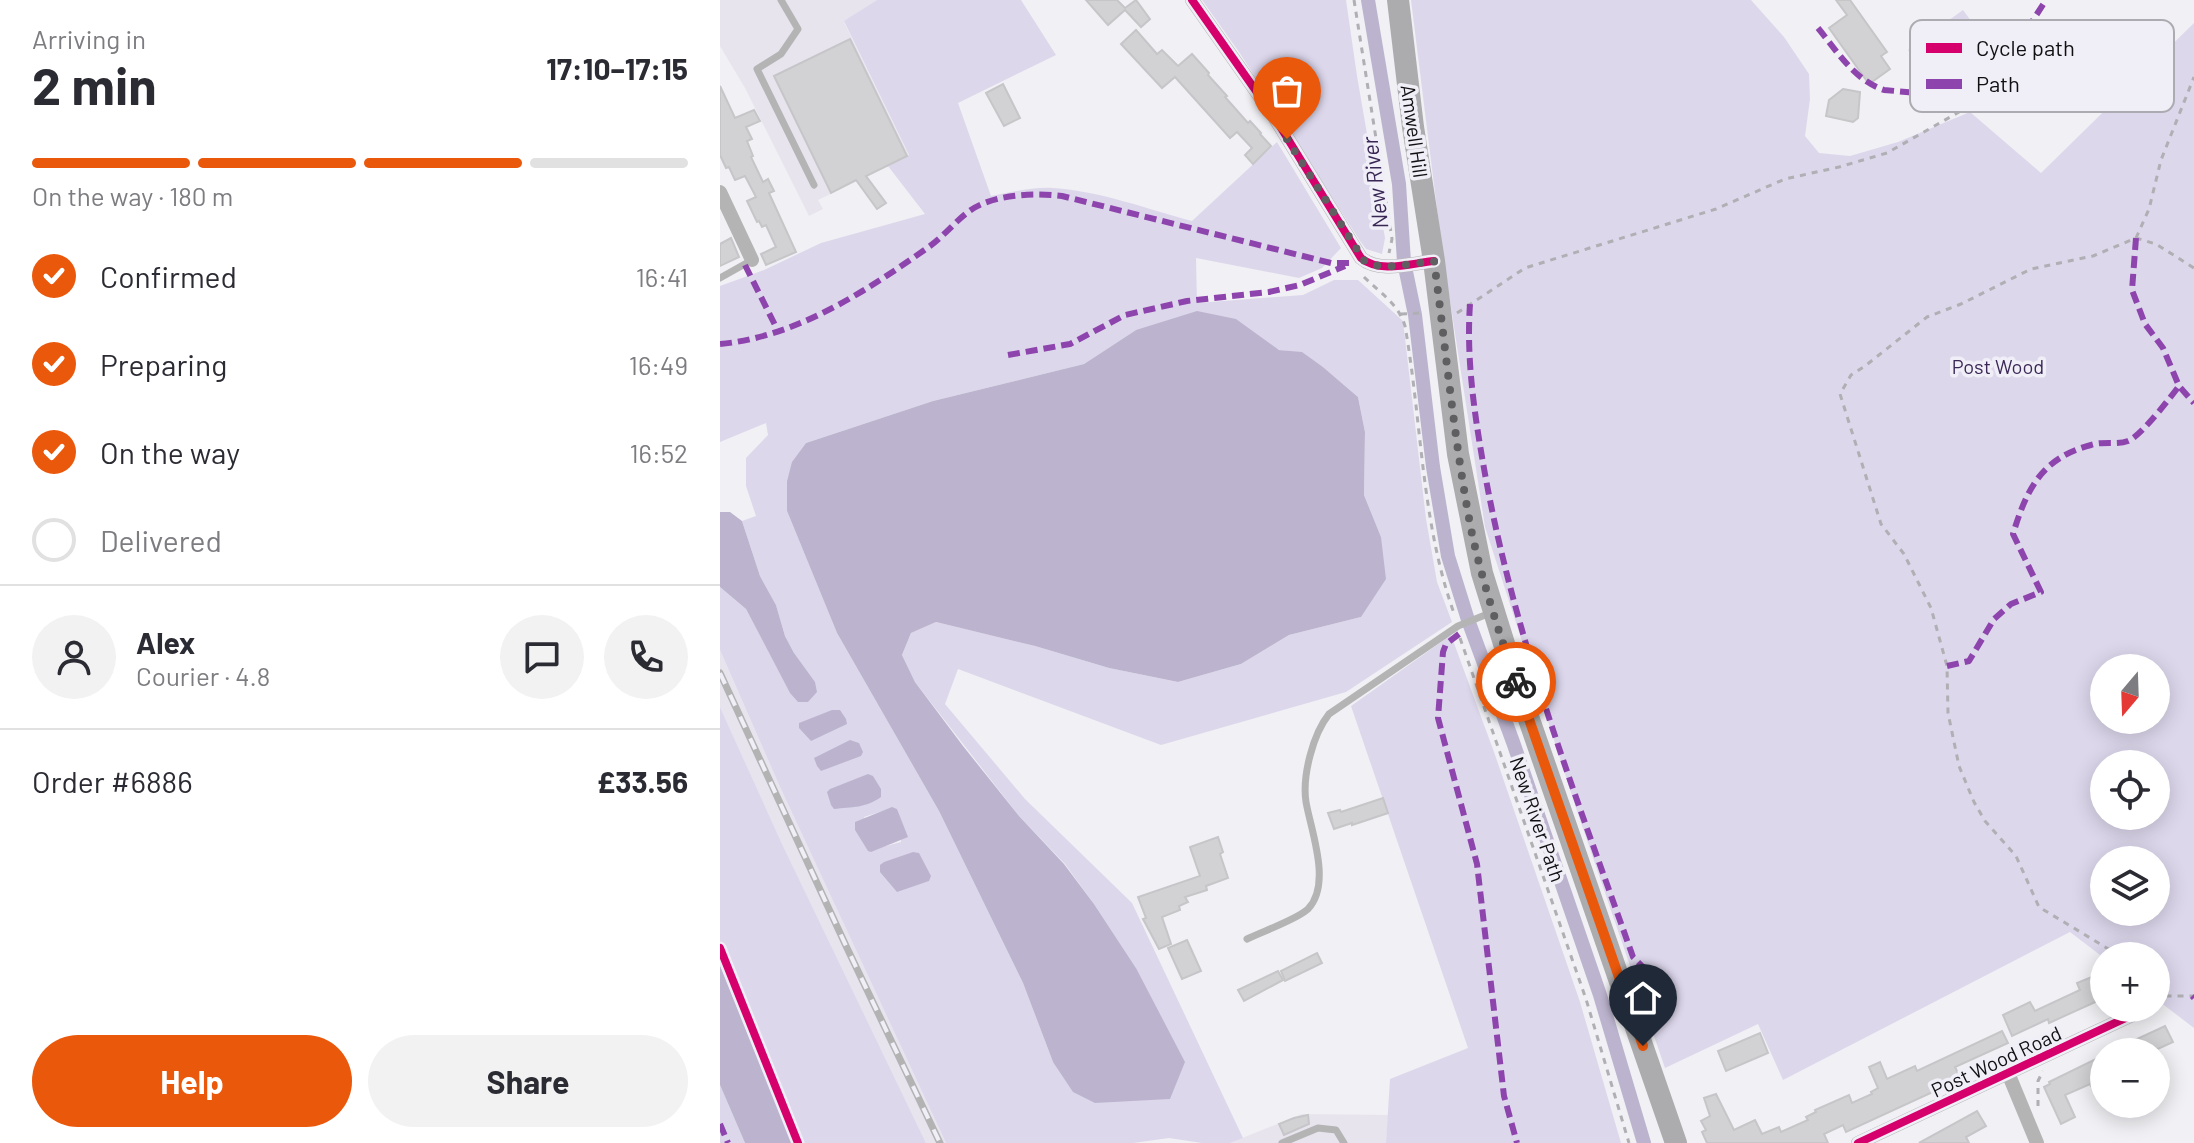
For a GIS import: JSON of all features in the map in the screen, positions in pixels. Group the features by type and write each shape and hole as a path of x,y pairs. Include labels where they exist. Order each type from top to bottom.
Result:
{"main road":[{"name":"Amwell Hill","path":"1398,0 1431,313 1472,530 1483,615 1676,1143"}],"street":[{"path":"1192,0 1275,118 1361,258 1375,266 1391,262 1424,262"},
{"path":"720,192 752,260"},
{"name":"Post Wood Road","path":"1858,1143 2117,1022"},
{"path":"2008,1073 2034,1138"}],"lane":[{"path":"781,0 798,29 781,54 757,69 814,185"},
{"path":"720,278 752,260"},
{"path":"1247,939 1306,911 1317,898 1319,869 1305,799 1309,760 1320,725 1329,714 1460,624 1483,615"},
{"path":"1282,1143 1318,1128 1336,1130 1344,1143"}],"path":[{"path":"1354,0 1392,239 1391,262"},
{"path":"2136,238 2149,209 2161,160 2194,77"},
{"path":"1370,283 1401,314 1457,313 1525,268 1716,209 1785,179 1887,153 1959,112"},
{"path":"2097,942 2039,907 2016,856 1985,821 1974,802 1959,766 1948,713 1947,666 1931,608 1904,554 1881,524 1840,394 1851,375 1927,317 1961,304 2031,269 2093,256 2136,238 2156,244 2194,268"},
{"path":"2170,996 2194,996"},
{"path":"2034,1138 2038,1081 2055,1051"}],"shaded area":[{"path":"720,0 877,0 844,22 909,156 818,200 823,209 809,216 745,88 720,46"},
{"path":"1197,311 1236,319 1279,350 1302,352 1358,397 1365,432 1364,495 1381,537 1386,579 1361,617 1289,635 1241,664 1178,682 1109,668 936,622 911,633 902,655 915,682 963,746 1019,816 1064,864 1094,904 1136,968 1185,1062 1170,1099 1095,1103 1073,1092 1053,1062 1023,983 939,811 837,633 787,511 787,481 792,462 806,443 933,401 1084,364 1136,330"},
{"path":"720,512 730,512 742,521 760,576 776,605 785,636 815,682 817,692 808,702 798,702 790,693 746,609 720,587"},
{"path":"720,650 780,787 946,1143 926,1143 783,846 720,707"},
{"path":"832,710 840,710 847,724 811,741 799,728 799,723"},
{"path":"850,740 859,743 863,752 861,756 821,771 814,758"},
{"path":"868,774 873,776 881,789 881,797 864,805 834,809 827,792"},
{"path":"892,807 897,809 908,837 868,851 855,830 855,822"},
{"path":"913,852 919,853 931,876 929,881 897,892 880,872 880,865"},
{"path":"720,965 792,1143 745,1143 720,1085"},
{"path":"1302,1114 1388,1115 1386,1143 1230,1143"}],"green space":[{"path":"877,0 1021,0 1056,55 958,103 991,196 1037,188 1071,190 1192,221 1277,142 1341,248 1322,268 1299,278 1196,258 1197,303 1303,295 1334,280 1358,280 1403,321 1426,519 1437,582 1452,622 1346,692 1161,745 958,669 945,704 1025,799 1132,903 1243,1138 1230,1143 1169,1138 1133,1143 946,1143 780,787 720,650 720,587 746,609 790,692 794,653 785,636 776,605 760,576 742,521 756,516 746,486 746,458 768,435 766,423 720,442 720,286 764,270 821,243 925,214 888,166 909,155 844,21","holes":["1136,330 1302,353 1323,367 1358,397 1365,432 1364,495 1381,537 1361,617 1289,635 1241,664 1178,682 1109,668 936,622 911,633 902,655 915,682 1019,816 1065,864 1136,968 1053,1062 1023,983 939,811 837,633 787,511 787,481 793,462 806,443 933,401 1084,364","897,809 901,842 886,846 864,817"]},
{"path":"1202,0 1346,0 1385,238 1382,254 1366,249 1360,241 1239,52"},
{"name":"Post Wood","path":"1411,0 1751,0 1784,37 1809,74 1810,99 1805,136 1819,153 1850,156 1898,142 1970,112 2041,173 2103,112 2174,112 2174,43 2194,23 2194,1028 2170,1010 2170,942 2090,942 2090,947 2070,932 1783,1080 1758,1024 1665,1068 1485,527 1442,249"},
{"path":"1963,10 1970,20 1949,20"},
{"path":"1451,635 1580,1002 1621,1143 1386,1143 1390,1079 1468,1048 1351,706"},
{"path":"720,707 783,846 926,1143 792,1143 720,965"},
{"path":"720,1085 745,1143 720,1143"}],"building":[{"path":"1086,0 1117,0 1125,8 1136,0 1150,19 1141,27 1125,10 1108,25"},
{"path":"1836,0 1850,0 1887,52 1881,56 1890,69 1869,84 1829,28 1847,15"},
{"path":"1136,30 1157,54 1162,50 1178,66 1192,54 1225,97 1271,146 1253,164 1245,155 1252,148 1237,132 1230,138 1175,77 1162,88 1121,44"},
{"path":"850,39 907,156 866,176 886,203 877,209 856,180 831,193 774,76"},
{"path":"1003,84 1020,118 1004,126 986,93"},
{"path":"720,86 735,118 754,110 760,121 746,127 752,139 747,141 751,157 763,182 768,179 774,191 769,193 796,252 766,265 761,254 776,247 766,225 762,227 757,222 747,201 756,197 745,176 735,180 720,155"},
{"path":"1843,89 1860,92 1858,118 1853,122 1826,116 1829,100"},
{"path":"731,238 739,257 720,266 720,244"},
{"path":"1383,798 1388,813 1334,829 1328,813 1341,812"},
{"path":"1218,837 1228,878 1206,886 1207,890 1185,897 1188,902 1179,906 1180,910 1162,917 1171,944 1159,949 1143,919 1146,918 1138,897 1200,876 1190,847"},
{"path":"1187,940 1201,971 1182,979 1168,948"},
{"path":"1317,953 1322,963 1285,981 1281,971"},
{"path":"1278,971 1283,980 1244,1001 1238,990"},
{"path":"2090,978 2090,1004 2012,1036 2003,1015 2030,1002 2035,1011 2080,990 2077,983"},
{"path":"2165,1026 2173,1042 2170,1043 2170,1038 2139,1038"},
{"path":"2002,1031 2008,1043 1955,1067 1961,1079 1846,1132 1843,1125 1824,1134 1828,1143 1707,1143 1702,1132 1706,1130 1701,1121 1710,1116 1704,1098 1716,1094 1734,1130 1755,1120 1762,1134 1779,1127 1781,1132 1808,1120 1806,1117 1815,1110 1849,1095 1852,1103 1872,1094 1878,1088 1869,1067 1880,1062 1887,1079 1915,1066 1917,1071"},
{"path":"1760,1033 1768,1053 1726,1071 1718,1051"},
{"path":"2090,1062 2090,1084 2065,1095 2075,1117 2061,1124 2044,1087"},
{"path":"1977,1111 1986,1126 1966,1137 1969,1143 1919,1143"},
{"path":"1308,1115 1309,1124 1284,1135 1279,1124"}],"waterway":[{"name":"New River","path":"1368,0 1399,184 1404,262 1415,315 1433,467 1448,556 1600,995 1644,1143"}],"railway":[{"path":"720,673 940,1143"}],"marked path":[{"path":"2033,20 2046,0"},
{"path":"1818,28 1847,64 1864,79 1884,90 1910,92"},
{"path":"720,344 777,332 831,309 930,246 975,208 1011,196 1062,196 1331,263 1351,263"},
{"path":"2136,238 2132,290 2145,324 2163,348 2179,386 2194,403"},
{"path":"745,265 778,331"},
{"path":"1008,355 1070,344 1125,315 1187,301 1269,292 1300,285 1345,266"},
{"path":"1470,304 1470,368 1478,432 1513,597 1569,779 1633,957 1651,975 1650,989 1626,999"},
{"path":"1947,666 1969,661 1994,619 2011,604 2041,592 2013,534 2024,503 2039,477 2060,458 2074,451 2134,438 2179,386"},
{"path":"1459,634 1446,644 1443,652 1438,718 1477,864 1504,1096 1517,1143"},
{"path":"720,1124 728,1143"}],"cycle path":[{"path":"1192,0 1275,118 1361,258 1387,267 1434,261"},
{"path":"720,948 798,1143"},
{"path":"1858,1143 2117,1022"}],"way so far":[{"path":"1287,139 1365,262 1375,266 1395,266 1434,261 1458,454 1472,530 1493,612 1516,682"}],"route":[{"path":"1516,682 1643,1046"}]}
